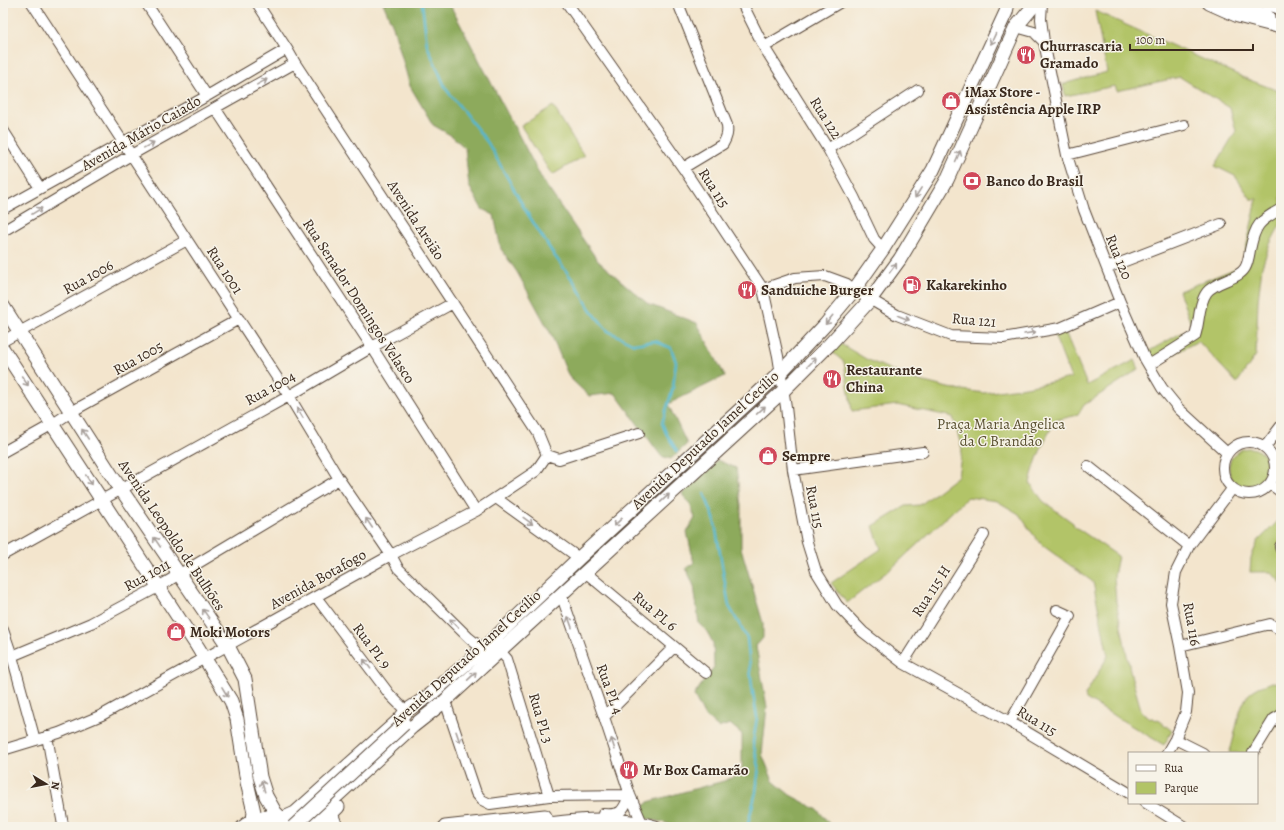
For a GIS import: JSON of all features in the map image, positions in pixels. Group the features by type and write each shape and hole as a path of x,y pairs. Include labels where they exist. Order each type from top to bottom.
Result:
{"main road":[{"name":"Avenida Deputado Jamel Cecílio","path":"282,818 295,813 400,719 406,711 430,695 483,649 579,558 781,372 825,325 854,290 883,249 933,170 1006,12 1008,3"},
{"name":"Avenida Deputado Jamel Cecílio","path":"293,827 408,726 445,700 500,650 784,390 829,345 870,300 900,259 947,180 1016,27 1036,3"},
{"path":"1209,3 1238,16 1281,27"},
{"path":"1235,3 1281,22"},
{"path":"1267,3 1281,8"},
{"name":"Avenida Leopoldo de Bulhões","path":"3,306 121,489 178,575 228,646 245,679 260,777 266,796 275,812 282,818"},
{"path":"3,349 102,499 231,701 237,719 247,782 254,812 248,824"},
{"name":"Avenida Deputado Jamel Cecílio","path":"303,827 408,726 430,695"},
{"path":"318,827 331,813 429,723 445,700"},
{"path":"331,813 336,827"},
{"path":"445,827 551,815 571,821"},
{"path":"248,824 266,817 282,818 299,827"},
{"path":"526,827 571,821 594,820 625,821 655,827"}],"street":[{"name":"Rua 1001","path":"32,3 289,396 340,479 391,555 398,568 469,638 483,649"},
{"path":"146,3 207,96"},
{"name":"Avenida Areião","path":"257,3 538,433 547,454"},
{"name":"Rua 115","path":"567,3 684,168 763,288 781,372 793,470 807,542 816,571 837,605 863,632 903,663 1010,722 1128,792"},
{"path":"678,3 727,125 728,132 723,144 684,168"},
{"name":"Rua 122","path":"742,3 764,47 828,149 854,197 874,239 883,249"},
{"path":"764,47 839,3"},
{"name":"Rua 120","path":"1042,3 1044,42 1067,155 1084,210 1120,302 1149,365 1162,388 1179,409 1226,452"},
{"path":"1016,27 1034,32 1044,42"},
{"name":"Avenida Mário Caiado","path":"3,209 207,96 287,49"},
{"name":"Avenida Mário Caiado","path":"3,231 131,155 295,63"},
{"path":"828,149 918,90"},
{"name":"Rua Senador Domingos Velasco","path":"215,108 372,346 476,510"},
{"path":"1067,155 1184,125"},
{"path":"3,130 40,188"},
{"path":"1149,365 1194,336 1202,302 1206,293 1212,286 1242,273 1248,263 1253,234 1257,226 1269,216 1281,209"},
{"path":"1107,268 1221,224"},
{"name":"Rua 1006","path":"3,340 187,240"},
{"name":"Rua 121","path":"763,288 795,278 825,276 847,284 870,300 897,315 951,336 1003,338 1060,328 1120,302"},
{"name":"Rua 1004","path":"3,555 289,396 372,346 453,302"},
{"name":"Rua 1005","path":"3,452 53,424 71,412 239,319"},
{"path":"1265,447 1281,426"},
{"path":"547,454 559,459 639,433"},
{"path":"1252,441 1265,447 1274,458 1275,472 1270,484 1258,493 1244,494 1232,489 1224,478 1222,465 1226,452 1238,443 1252,441"},
{"path":"793,470 923,452"},
{"name":"Avenida Botafogo","path":"3,750 59,733 102,715 205,659 391,555 476,510 536,471 547,454"},
{"path":"1088,466 1189,546"},
{"name":"Rua 1011","path":"7,657 91,623 158,587 340,479"},
{"path":"1270,484 1281,492"},
{"name":"Rua 116","path":"1167,752 1175,739 1186,712 1188,693 1171,603 1176,572 1189,546 1232,489"},
{"path":"496,498 579,558"},
{"name":"Rua 115 H","path":"903,663 984,535"},
{"path":"1281,545 1281,550"},
{"name":"Rua PL 6","path":"585,572 706,673"},
{"name":"Rua PL 4","path":"561,594 630,795 642,824"},
{"name":"Rua PL 9","path":"316,597 390,695 406,711"},
{"path":"1010,722 1070,616 1057,610"},
{"path":"1180,646 1270,624 1281,630"},
{"path":"3,630 7,657 35,740"},
{"path":"604,717 674,647"},
{"name":"Rua PL 3","path":"500,650 507,659 550,796"},
{"path":"445,700 476,793 482,800 490,804 550,796 630,795 625,805 619,813 615,815 583,814 571,821"},
{"path":"1254,752 1277,717"},
{"path":"48,736 63,825 66,827"},
{"path":"1175,739 1201,752"},
{"path":"1148,804 1185,827"}],"green space":[{"path":"383,3 449,3 543,181 598,261 648,304 697,323 725,376 668,404 687,444 671,459 661,456 615,393 589,396 569,377 551,334 517,272 501,249 494,215 482,209 469,186 465,148 452,136 433,125 410,86 393,26"},
{"path":"1095,11 1247,79 1281,92 1278,119 1281,128 1281,223 1269,246 1262,267 1258,301 1256,355 1237,383 1198,341 1157,363 1149,351 1192,327 1179,291 1242,266 1257,199 1251,199 1235,176 1215,166 1236,131 1230,108 1180,77 1117,91 1115,86 1065,96 1063,84 1107,72"},
{"path":"553,106 584,156 552,175 521,126"},
{"name":"Praça Maria Angelica da C Brandão","path":"1064,329 1087,385 1135,360 1139,369 1084,405 1078,415 1056,420 1040,450 1030,483 1043,501 1073,523 1074,526 1118,556 1114,576 1116,601 1131,675 1142,713 1160,721 1172,731 1164,745 1086,699 1085,695 1108,656 1093,582 1042,545 1019,514 997,501 968,497 893,567 847,603 831,583 881,549 873,526 906,506 920,505 958,476 962,449 953,417 897,405 852,411 844,362 832,352 839,343 866,359 912,379 948,388 984,393 1026,387 1071,378 1053,332"},
{"path":"1245,448 1253,448 1260,451 1266,457 1269,468 1266,479 1260,485 1253,488 1245,488 1238,485 1232,479 1229,472 1229,464 1232,457 1238,451"},
{"path":"717,460 736,468 741,505 741,548 763,623 763,638 756,646 767,707 762,754 773,781 790,795 818,810 832,827 681,827 650,819 633,819 648,802 724,781 742,773 742,734 730,724 718,728 704,715 694,695 714,667 713,643 706,630 699,624 694,586 686,568 694,563 687,532 695,518 690,504 682,494"},
{"path":"1281,518 1281,583 1271,572 1250,572 1251,558 1258,541"},
{"path":"1272,682 1281,683 1281,721 1266,736 1258,752 1229,752 1238,718 1244,702 1248,695 1258,687"}],"waterway":[{"path":"422,3 427,45 446,89 488,143 526,211 554,255 575,283 590,309 608,331 634,344 655,341 671,348 676,362 673,388 662,423 677,451"},
{"path":"704,493 714,518 729,606 747,638 757,717 753,743 759,766 756,792 747,827"}],"place":[{"name":"Churrascaria Gramado","path":"1026,55"},
{"name":"iMax Store - Assistência Apple IRP","path":"951,101"},
{"name":"Banco do Brasil","path":"972,181"},
{"name":"Kakarekinho","path":"912,285"},
{"name":"Sanduiche Burger","path":"747,290"},
{"name":"Restaurante China","path":"832,379"},
{"name":"Sempre","path":"768,456"},
{"name":"Moki Motors","path":"176,632"},
{"name":"Mr Box Camarão","path":"629,770"}]}
